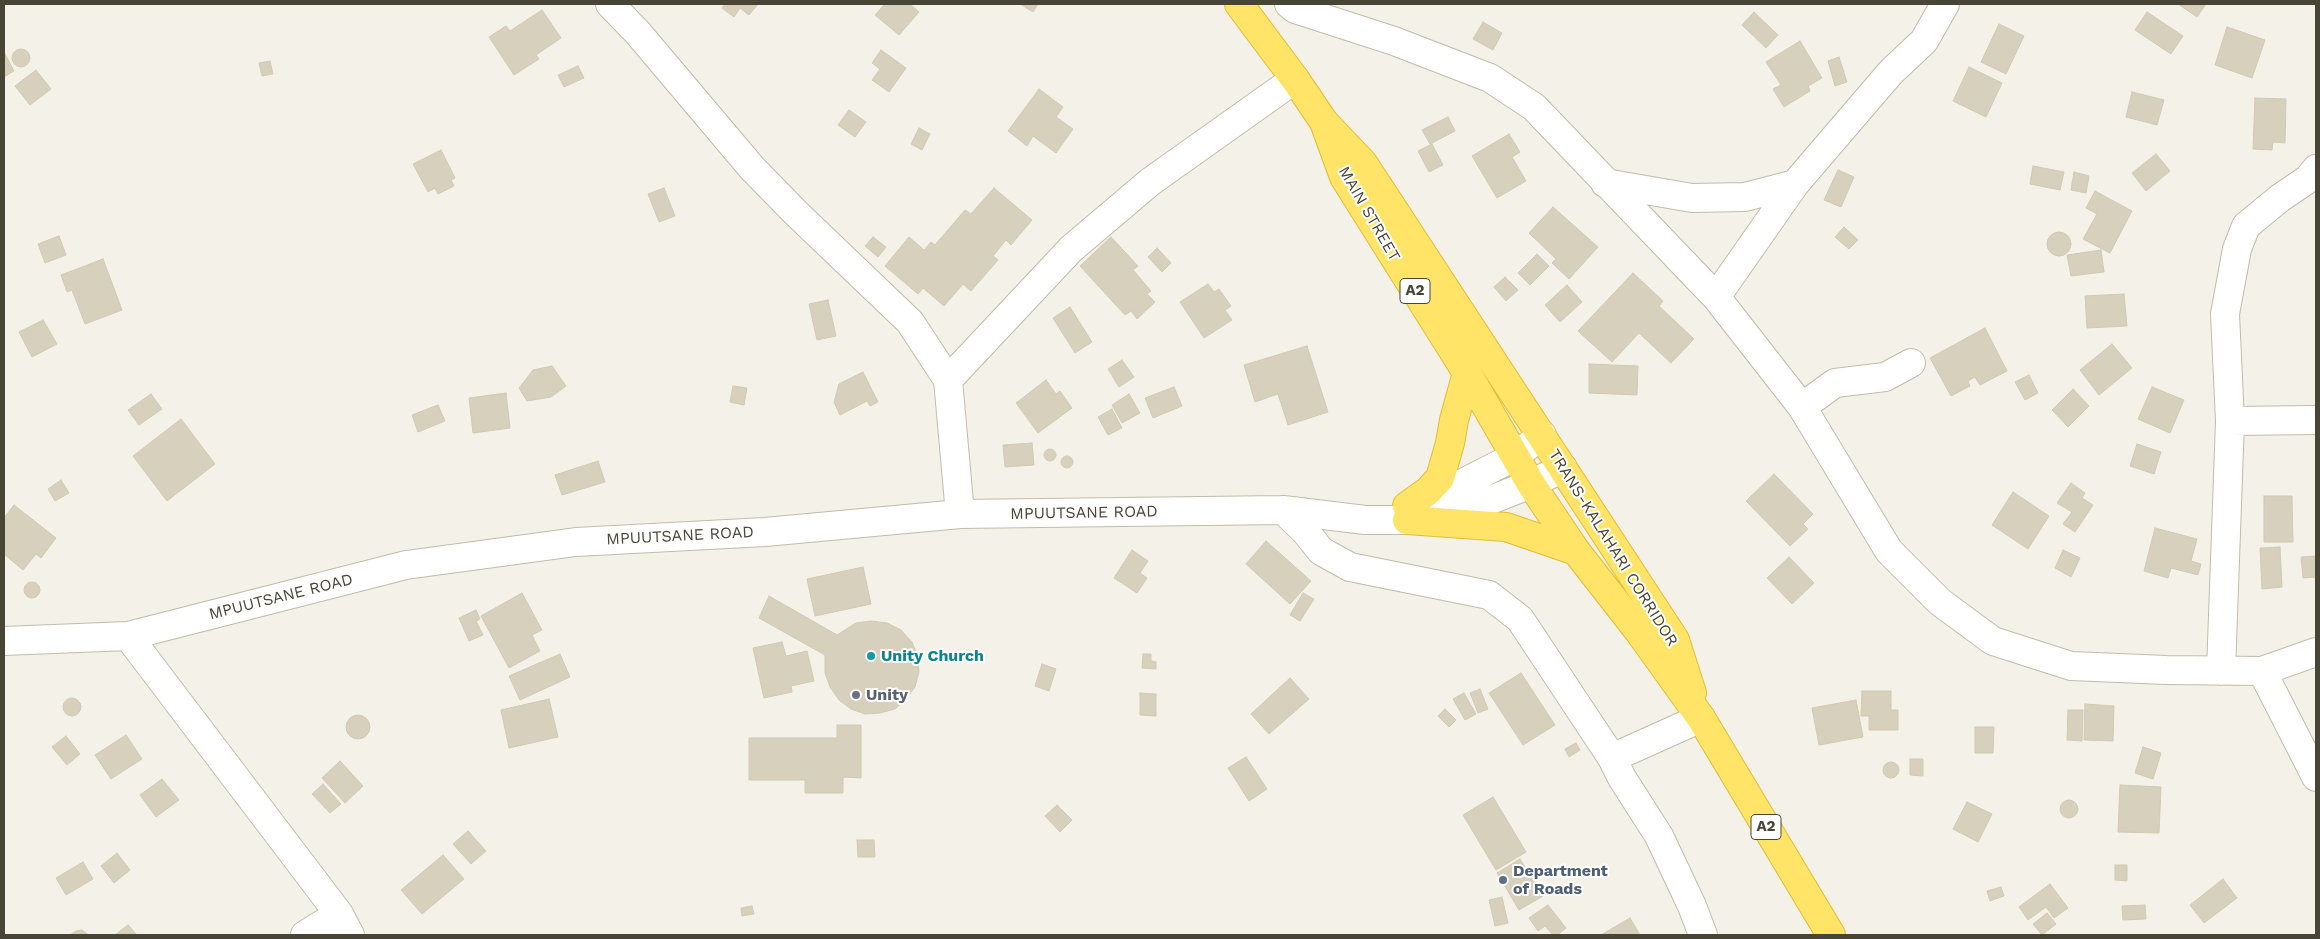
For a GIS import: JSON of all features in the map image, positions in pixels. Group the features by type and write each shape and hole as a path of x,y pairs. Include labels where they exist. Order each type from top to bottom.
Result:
{"highway":[{"name":"MAIN STREET","path":"1238,4 1295,79 1324,122 1363,163 1542,435"},
{"name":"MAIN STREET","path":"1324,122 1344,177 1467,373 1514,456"},
{"path":"1407,513 1440,478 1467,373"},
{"name":"TRANS-KALAHARI CORRIDOR","path":"1542,435 1675,640 1701,718"},
{"name":"TRANS-KALAHARI CORRIDOR","path":"1514,456 1576,551 1640,633 1701,718 1831,935"},
{"path":"1407,513 1506,527 1576,551"}],"street":[{"path":"610,4 638,33 752,168 796,213 910,322 948,380 960,514"},
{"path":"1289,4 1295,9 1394,41 1490,78 1534,107 1716,297 1802,408 1889,551 1940,602 1993,641 2071,666 2262,671 2316,652"},
{"path":"1716,297 1795,184 1891,72 1924,41 1945,4"},
{"path":"948,380 1071,250 1150,182 1295,79"},
{"path":"2222,671 2230,421 2225,314 2237,249 2246,226 2280,198 2308,179 2316,169"},
{"path":"1606,183 1692,198 1745,197 1795,184"},
{"path":"1802,408 1834,383 1885,377 1911,363"},
{"path":"2230,421 2316,420"},
{"name":"MPUUTSANE ROAD","path":"1407,513 1514,456 1542,435"},
{"name":"MPUUTSANE ROAD","path":"4,641 128,636 406,566 576,542 765,532 960,514 1283,510 1365,520 1407,513 1441,515 1475,505 1531,484 1563,468"},
{"path":"1283,510 1321,551 1350,567 1489,595 1520,619 1612,758 1622,778 1660,836 1703,935"},
{"path":"128,636 344,925 305,935"},
{"path":"2262,671 2316,777"},
{"path":"1612,758 1701,718"}],"building":[{"path":"725,4 758,4 749,15 740,8 734,17 722,8"},
{"path":"885,4 910,4 919,12 899,35 875,15"},
{"path":"1020,4 1038,4 1033,12"},
{"path":"2178,4 2206,4 2197,17"},
{"path":"542,10 561,38 536,55 539,59 514,75 489,37 506,26 510,31"},
{"path":"1754,12 1778,35 1766,48 1742,25"},
{"path":"2147,12 2183,36 2171,54 2135,30"},
{"path":"1483,22 1502,33 1493,50 1473,39"},
{"path":"1999,24 2024,36 2006,74 1981,62"},
{"path":"2227,27 2265,40 2252,78 2215,65"},
{"path":"1800,41 1822,78 1808,86 1810,91 1784,107 1773,89 1781,85 1766,62"},
{"path":"17,49 25,49 30,54 28,65 17,67 12,62 12,54"},
{"path":"881,50 906,68 889,92 872,80 880,69 872,63"},
{"path":"4,52 14,71 4,77"},
{"path":"1839,57 1847,82 1835,86 1828,61"},
{"path":"270,61 273,74 262,76 259,63"},
{"path":"578,66 584,78 564,87 558,75"},
{"path":"1969,67 2002,83 1986,117 1953,101"},
{"path":"36,70 51,89 30,105 15,86"},
{"path":"1039,89 1063,107 1056,117 1073,129 1056,153 1033,136 1027,146 1008,131"},
{"path":"2132,92 2164,100 2157,125 2126,117"},
{"path":"2255,98 2286,99 2285,143 2273,142 2272,150 2253,149"},
{"path":"849,110 866,122 855,137 838,125"},
{"path":"1448,117 1455,131 1430,144 1422,130"},
{"path":"919,128 930,134 922,150 911,144"},
{"path":"1509,134 1520,152 1512,157 1526,181 1497,198 1472,156"},
{"path":"1432,144 1443,165 1429,172 1418,151"},
{"path":"441,150 455,178 451,180 454,186 438,194 435,188 428,192 413,164"},
{"path":"2156,154 2170,171 2146,191 2132,173"},
{"path":"2033,166 2064,172 2060,190 2030,184"},
{"path":"1838,170 1854,177 1841,207 1824,200"},
{"path":"2074,172 2089,176 2086,193 2071,190"},
{"path":"664,188 675,216 659,222 648,194"},
{"path":"994,188 1032,220 1011,245 1006,240 993,256 998,260 971,291 963,284 944,306 923,288 918,294 885,266 909,237 924,250 931,242 935,245 965,210 971,214"},
{"path":"2095,191 2132,211 2110,253 2083,239 2097,214 2086,208"},
{"path":"1553,207 1598,247 1569,279 1552,263 1556,259 1529,233"},
{"path":"1844,227 1858,240 1849,249 1835,237"},
{"path":"2059,232 2064,233 2070,239 2070,249 2064,255 2059,256 2054,255 2048,249 2047,244 2048,239 2054,233"},
{"path":"59,236 66,255 45,263 38,244"},
{"path":"873,237 886,247 878,257 865,246"},
{"path":"1111,237 1138,266 1133,270 1151,291 1147,294 1155,302 1137,319 1131,311 1125,315 1080,266"},
{"path":"1157,248 1171,263 1162,272 1148,257"},
{"path":"2101,250 2104,272 2071,276 2067,255"},
{"path":"1537,254 1549,266 1530,285 1518,273"},
{"path":"103,259 122,310 85,324 72,290 67,292 61,275"},
{"path":"1633,273 1663,301 1659,306 1694,339 1671,363 1639,333 1612,362 1578,331"},
{"path":"1505,277 1518,290 1506,301 1494,287"},
{"path":"1208,284 1214,292 1219,289 1231,306 1225,310 1232,320 1204,338 1180,302"},
{"path":"1567,285 1582,302 1560,322 1545,305"},
{"path":"2124,294 2127,326 2087,328 2085,296"},
{"path":"828,300 836,336 817,340 809,304"},
{"path":"1070,307 1092,342 1075,353 1053,318"},
{"path":"43,320 57,344 32,357 19,332"},
{"path":"1985,328 2007,371 1980,385 1975,377 1968,381 1970,386 1951,396 1930,358"},
{"path":"2112,344 2132,368 2099,395 2080,370"},
{"path":"1307,346 1328,412 1288,425 1278,394 1255,402 1244,365"},
{"path":"1122,360 1134,377 1119,387 1108,369"},
{"path":"1589,364 1638,366 1637,395 1589,393"},
{"path":"552,366 566,386 551,397 527,401 519,388 533,370"},
{"path":"863,372 878,402 870,406 867,401 840,415 834,402 839,384"},
{"path":"2029,375 2038,393 2025,400 2015,382"},
{"path":"1046,380 1056,394 1060,391 1072,408 1038,433 1016,403"},
{"path":"733,386 747,388 744,405 730,402"},
{"path":"1174,387 1182,406 1153,418 1145,398"},
{"path":"2152,387 2184,400 2170,433 2138,419"},
{"path":"2073,389 2089,406 2068,427 2052,410"},
{"path":"506,393 510,428 473,433 469,398"},
{"path":"151,394 162,409 139,425 128,410"},
{"path":"1129,394 1140,413 1122,423 1112,405"},
{"path":"438,405 445,421 418,432 412,415"},
{"path":"1112,409 1122,428 1108,435 1098,417"},
{"path":"181,419 215,464 167,501 133,456"},
{"path":"1032,443 1034,465 1005,467 1003,445"},
{"path":"2137,444 2161,452 2154,474 2130,466"},
{"path":"1048,449 1052,449 1056,455 1052,461 1048,461 1044,457 1044,453"},
{"path":"1065,456 1069,456 1073,462 1069,468 1065,468 1061,464 1061,460"},
{"path":"598,461 605,482 562,495 555,475"},
{"path":"1774,474 1813,514 1803,524 1808,529 1790,546 1746,501"},
{"path":"61,480 69,493 55,501 48,489"},
{"path":"2071,483 2085,493 2082,498 2093,505 2075,532 2063,524 2072,512 2057,503"},
{"path":"2013,492 2049,516 2028,549 1992,525"},
{"path":"2264,496 2292,496 2293,542 2264,542"},
{"path":"14,505 56,538 41,558 36,554 23,570 4,554 4,518"},
{"path":"2155,528 2197,539 2191,561 2201,564 2198,575 2171,568 2168,578 2144,571"},
{"path":"1266,541 1311,581 1290,604 1246,564"},
{"path":"2280,547 2282,587 2262,589 2260,548"},
{"path":"1132,550 1148,561 1140,573 1147,578 1137,593 1114,578"},
{"path":"2063,550 2080,558 2071,577 2055,568"},
{"path":"2316,556 2316,577 2303,578 2301,557"},
{"path":"1789,557 1814,583 1792,604 1767,578"},
{"path":"863,567 871,604 815,616 807,579"},
{"path":"29,582 35,582 40,587 38,596 29,598 24,593 24,587"},
{"path":"522,593 542,630 532,635 540,651 509,668 481,616"},
{"path":"1303,593 1314,599 1300,621 1290,615"},
{"name":"Unity Church","path":"769,596 837,635 856,623 871,621 887,623 901,630 912,642 918,657 919,672 915,687 895,709 865,714 851,709 839,700 830,687 825,673 825,655 759,618"},
{"path":"476,610 480,619 476,621 483,635 469,641 459,618"},
{"path":"782,642 786,656 807,651 814,681 791,686 792,692 764,698 753,648"},
{"path":"560,654 570,677 520,700 509,676"},
{"path":"1143,654 1151,654 1151,661 1156,662 1156,669 1142,668"},
{"path":"1042,664 1056,669 1049,691 1035,686"},
{"path":"1521,673 1555,725 1523,745 1489,693"},
{"path":"1290,678 1309,699 1269,734 1251,714"},
{"path":"1480,689 1488,709 1478,713 1470,693"},
{"path":"1862,691 1891,691 1891,710 1898,710 1898,730 1869,730 1869,716 1861,716"},
{"path":"1140,693 1156,694 1156,716 1140,715"},
{"path":"1464,693 1476,714 1465,720 1453,699"},
{"path":"72,698 78,701 81,707 78,713 72,716 66,713 63,707 66,701"},
{"path":"549,699 558,737 509,748 501,710"},
{"path":"1856,700 1863,737 1819,745 1812,708"},
{"path":"2085,704 2114,706 2113,741 2084,740"},
{"path":"1445,709 1456,720 1449,727 1438,716"},
{"path":"2068,710 2083,710 2082,741 2067,740"},
{"path":"358,715 367,718 370,727 367,736 358,739 349,736 346,727 349,718"},
{"path":"837,725 861,725 861,778 843,777 843,793 805,793 805,780 749,780 749,738 837,738"},
{"path":"1975,727 1994,727 1993,753 1975,753"},
{"path":"126,735 142,759 111,779 95,755"},
{"path":"66,736 80,754 67,765 52,747"},
{"path":"1576,743 1580,750 1569,757 1565,749"},
{"path":"2143,747 2161,753 2153,779 2135,773"},
{"path":"1246,757 1267,789 1249,801 1228,768"},
{"path":"1910,759 1923,759 1923,776 1910,775"},
{"path":"340,761 363,786 345,803 322,778"},
{"path":"1888,762 1894,762 1899,767 1897,776 1888,778 1883,773 1883,767"},
{"path":"162,779 179,800 156,817 140,795"},
{"path":"323,784 341,804 330,813 312,794"},
{"path":"2120,785 2161,787 2159,833 2118,832"},
{"path":"1493,797 1526,852 1496,870 1463,815"},
{"path":"2069,800 2077,805 2078,809 2073,817 2069,818 2061,813 2060,809 2065,801"},
{"path":"1967,802 1992,814 1978,842 1953,829"},
{"path":"1057,805 1072,820 1060,832 1045,816"},
{"path":"468,831 486,851 471,864 453,844"},
{"path":"857,840 874,840 875,857 858,857"},
{"path":"117,853 130,870 114,883 101,866"},
{"path":"443,855 464,879 422,914 401,890"},
{"path":"1520,859 1543,896 1519,910 1497,873"},
{"path":"83,862 93,879 66,895 56,878"},
{"path":"2115,865 2127,865 2127,881 2115,880"},
{"path":"2223,879 2237,898 2204,923 2190,905"},
{"path":"2050,884 2068,908 2054,918 2046,907 2028,920 2019,907"},
{"path":"2001,887 2004,896 1990,901 1987,891"},
{"path":"1502,897 1508,923 1495,926 1489,900"},
{"path":"1548,905 1566,928 1557,935 1553,935 1545,926 1538,931 1529,918"},
{"path":"2145,905 2146,919 2123,920 2122,906"},
{"path":"752,906 754,914 742,916 741,908"},
{"path":"2047,913 2056,924 2042,935 2033,924"},
{"path":"1630,918 1640,935 1601,935"},
{"path":"128,925 137,935 115,935"},
{"path":"82,930 89,935 70,935 76,931"}],"place":[{"name":"Unity Church","path":"871,656"},
{"name":"Unity","path":"856,695"},
{"name":"Department of Roads","path":"1503,880"}]}
